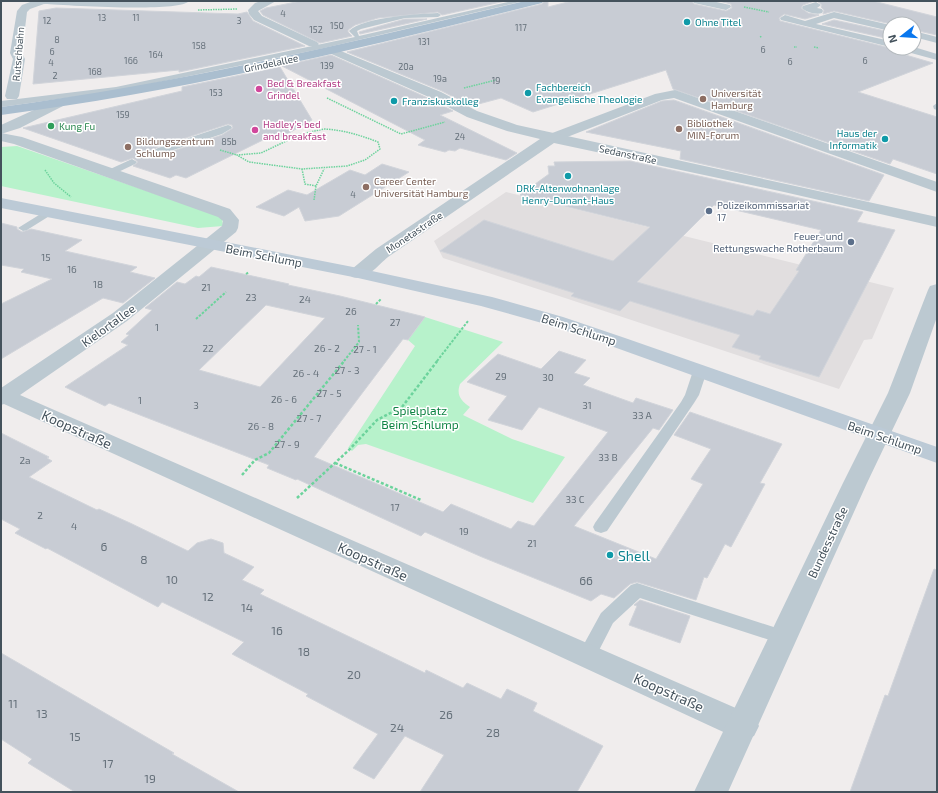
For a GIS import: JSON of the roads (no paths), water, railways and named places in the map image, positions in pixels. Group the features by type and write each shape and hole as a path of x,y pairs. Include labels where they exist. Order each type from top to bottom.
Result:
{"main road":[{"name":"Grindelallee","path":"7,96 53,91 217,63 356,35 503,1"},
{"name":"Grindelallee","path":"8,110 176,83 331,50 538,1"},
{"name":"Beim Schlump","path":"1,203 358,273 443,291 520,310 700,371 937,455"}],"street":[{"path":"43,1 154,5 181,2"},
{"name":"Rutschbahn","path":"7,96 19,59 16,54 22,11 26,7 43,1"},
{"path":"271,1 256,7 253,13 258,18 313,44"},
{"path":"698,1 726,7"},
{"path":"818,9 834,15 882,26"},
{"path":"805,24 834,15"},
{"path":"785,18 840,34 852,34 882,42"},
{"path":"821,44 840,34"},
{"path":"922,36 937,40"},
{"name":"Sedanstraße","path":"331,50 436,95 472,114 512,128 937,222"},
{"path":"922,53 937,57"},
{"path":"1,117 8,110 53,91"},
{"path":"552,138 659,97 675,94 937,187"},
{"path":"1,130 15,125 58,103"},
{"name":"Beim Schlump","path":"1,137 17,140 228,216 231,220 230,228 210,245"},
{"name":"Monetastraße","path":"358,273 382,253 552,138"},
{"name":"Kielortallee","path":"2,397 120,317 210,245"},
{"name":"Bundesstraße","path":"711,792 743,726 782,637 899,393 937,290"},
{"name":"Koopstraße","path":"2,397 587,655 743,726"}],"lane":[{"name":"Grindelallee","path":"1,104 116,89 236,65 521,1"},
{"path":"152,154 171,145 210,136 228,128"},
{"path":"109,173 132,162"},
{"path":"23,228 47,213"},
{"path":"601,527 687,403 692,395 700,371"},
{"path":"587,655 607,618 637,590 782,637"}],"place":[{"name":"Ohne Titel","path":"687,22"},
{"name":"Bed & Breakfast Grindel","path":"259,89"},
{"name":"Fachbereich Evangelische Theologie","path":"528,93"},
{"name":"Universität Hamburg","path":"703,99"},
{"name":"Franziskuskolleg","path":"394,101"},
{"name":"Kung Fu","path":"51,126"},
{"name":"Bibliothek MIN-Forum","path":"679,129"},
{"name":"Hadley's bed and breakfast","path":"255,130"},
{"name":"Haus der Informatik","path":"885,139"},
{"name":"Bildungszentrum Schlump","path":"128,147"},
{"name":"DRK-Altenwohnanlage Henry-Dunant-Haus","path":"568,176"},
{"name":"Career Center Universität Hamburg","path":"366,187"},
{"name":"Polizeikommissariat 17","path":"709,211"},
{"name":"Feuer- und Rettungswache Rotherbaum","path":"851,242"},
{"name":"Shell","path":"610,555"}],"park label":[{"name":"Spielplatz Beim Schlump","path":"420,417"}]}
